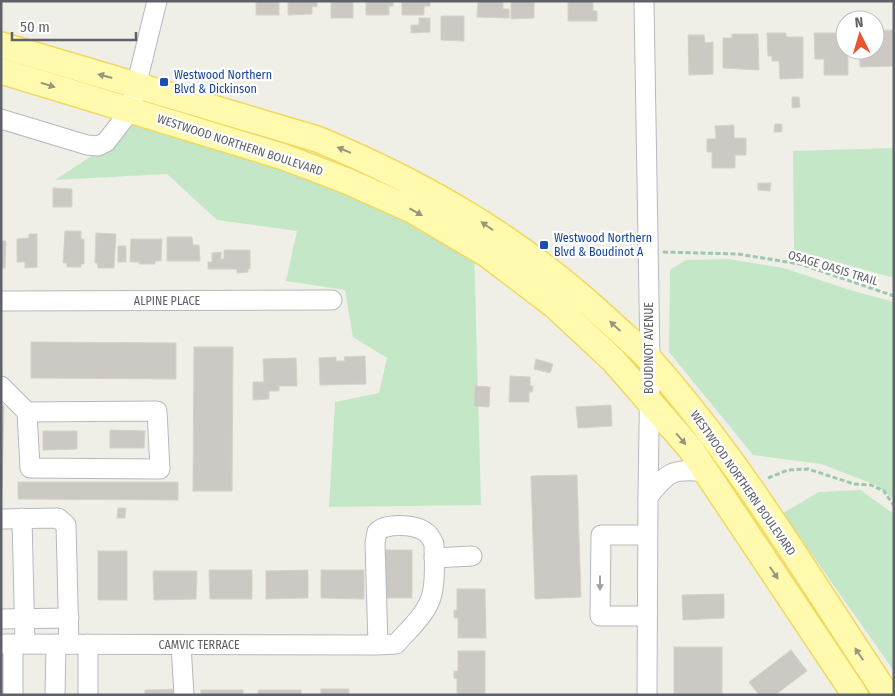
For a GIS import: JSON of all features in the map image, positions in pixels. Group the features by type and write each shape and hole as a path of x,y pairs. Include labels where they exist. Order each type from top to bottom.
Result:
{"main road":[{"name":"WESTWOOD NORTHERN BOULEVARD","path":"1,45 317,139 392,172 477,219 530,256 588,301 650,360 712,436 887,695"},
{"name":"WESTWOOD NORTHERN BOULEVARD","path":"1,71 284,157 347,180 412,210 488,255 549,301 613,360 690,448 855,695"}],"street":[{"path":"1,119 87,145 98,146 106,142 130,111 157,1"},
{"name":"BOUDINOT AVENUE","path":"644,1 650,360 647,535 648,695"},
{"path":"382,196 392,172"},
{"name":"ALPINE PLACE","path":"1,301 332,300"},
{"path":"1,386 27,412 30,468 160,468 157,411 27,412"},
{"path":"648,498 670,473 681,470 705,472"},
{"path":"1,518 58,518 66,525 71,644 88,695"},
{"path":"13,695 13,644 24,619 22,518"},
{"path":"386,526 412,526 424,530 431,537 434,544 432,594 428,604 417,620 387,644 376,543 377,532 386,526"},
{"path":"647,535 601,535 600,606 600,616 647,616"},
{"path":"434,558 472,556"},
{"path":"1,619 69,618"},
{"name":"CAMVIC TERRACE","path":"13,644 387,644"},
{"path":"55,695 71,644"},
{"path":"182,645 184,695"}],"path":[{"name":"OSAGE OASIS TRAIL","path":"648,252 738,254 791,263 894,296"},
{"path":"748,487 788,470 808,469 854,484 871,485 884,492 894,506"}],"green space":[{"path":"122,121 295,171 474,247 481,505 329,507 335,402 379,393 387,358 353,337 345,290 286,281 297,231 217,220 167,174 55,180 111,143"},
{"path":"894,148 894,278 794,250 793,151"},
{"path":"729,259 784,268 850,290 894,302 894,499 876,485 821,464 753,455 669,352 670,270 686,260"},
{"path":"860,490 894,514 894,671 783,513 819,492"}],"building":[{"path":"256,1 279,1 279,15 256,15"},
{"path":"288,1 317,1 317,7 312,6 312,14 288,15"},
{"path":"331,1 353,1 353,18 331,18"},
{"path":"366,1 393,1 393,6 389,6 389,15 366,15"},
{"path":"402,1 430,1 430,6 424,6 424,15 402,15"},
{"path":"478,1 503,1 503,9 509,9 509,18 477,17"},
{"path":"511,1 534,1 534,18 511,19"},
{"path":"568,1 593,1 593,11 597,11 597,21 568,21"},
{"path":"441,16 464,16 464,41 441,40"},
{"path":"419,18 430,18 430,32 411,33 411,25 419,25"},
{"path":"885,30 893,30 893,66 860,67 860,60 885,60"},
{"path":"767,33 786,33 786,37 803,37 803,78 780,79 779,61 772,61 772,56 768,56"},
{"path":"814,33 835,33 835,60 848,60 848,75 824,75 824,59 815,59"},
{"path":"732,34 758,34 759,70 723,68 723,38 732,38"},
{"path":"688,35 704,35 705,43 713,42 713,74 689,75"},
{"path":"792,97 799,97 800,107 792,108"},
{"path":"775,124 782,124 782,132 774,132"},
{"path":"734,125 734,138 746,138 746,155 735,155 735,168 712,168 712,152 707,152 707,139 716,139 715,126"},
{"path":"758,183 771,183 770,191 758,190"},
{"path":"53,188 72,189 72,207 53,207"},
{"path":"65,231 81,231 81,239 84,239 84,264 81,264 81,267 67,267 67,263 63,263"},
{"path":"96,233 116,234 114,268 98,268 97,263 95,263"},
{"path":"29,234 37,234 37,267 25,268 25,262 17,262 17,239 29,238"},
{"path":"167,237 192,237 193,245 199,245 200,261 167,261"},
{"path":"131,239 162,239 161,261 155,261 155,264 130,262"},
{"path":"1,241 6,241 5,268 1,268"},
{"path":"118,246 126,246 126,262 118,262"},
{"path":"224,250 250,250 250,269 248,269 248,272 237,273 237,269 208,269 208,262 212,262 212,253 221,252 221,259 224,259"},
{"path":"31,342 176,343 176,379 31,378"},
{"path":"194,347 233,347 232,491 193,491"},
{"path":"365,356 366,384 320,385 319,358 336,357 336,361 345,361 344,357"},
{"path":"296,358 297,386 279,386 279,391 269,391 269,399 253,400 253,382 264,382 263,359"},
{"path":"536,359 553,364 550,373 534,369"},
{"path":"510,376 530,377 530,386 533,386 532,392 529,392 529,402 509,402"},
{"path":"475,386 490,387 489,407 474,406"},
{"path":"611,405 612,426 578,428 576,407"},
{"path":"1,406 4,406 2,490 1,490"},
{"path":"110,430 145,431 144,448 110,448"},
{"path":"43,431 77,431 77,449 43,450"},
{"path":"577,475 581,597 535,599 531,476"},
{"path":"18,482 178,482 178,500 18,499"},
{"path":"118,508 126,508 125,518 117,518"},
{"path":"384,550 412,550 412,598 384,598"},
{"path":"98,551 127,551 127,600 98,600"},
{"path":"209,570 252,570 252,599 210,599"},
{"path":"308,570 308,598 266,599 266,571"},
{"path":"321,570 364,570 364,599 321,598"},
{"path":"153,571 197,571 196,599 154,600"},
{"path":"457,589 485,589 486,638 458,638 458,618 454,618 454,610 457,610"},
{"path":"724,594 724,618 683,620 682,595"},
{"path":"674,647 722,647 722,694 674,694"},
{"path":"791,650 807,671 775,695 759,695 749,682"},
{"path":"458,651 485,651 485,695 457,695 457,679 454,678 454,671 458,671"},
{"path":"182,689 182,695 145,695 145,690"},
{"path":"321,689 349,689 349,695 321,695"},
{"path":"201,690 243,690 243,695 201,695"},
{"path":"258,690 301,690 301,695 258,695"}],"place":[{"name":"Westwood Northern Blvd & Dickinson","path":"164,82"},
{"name":"Westwood Northern Blvd & Boudinot A","path":"544,245"}]}
